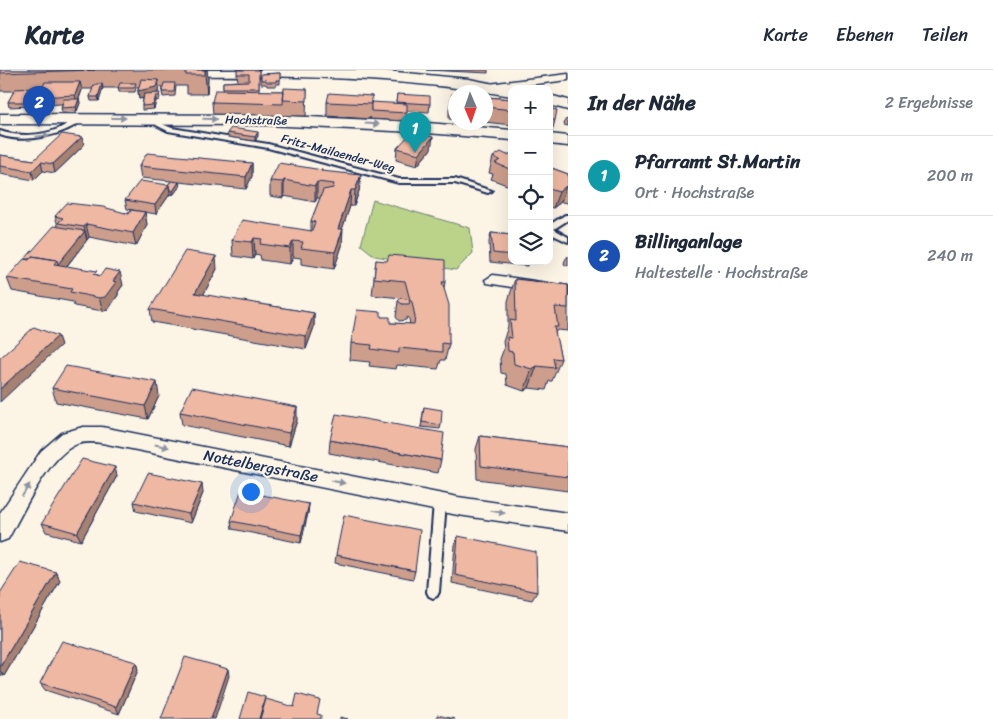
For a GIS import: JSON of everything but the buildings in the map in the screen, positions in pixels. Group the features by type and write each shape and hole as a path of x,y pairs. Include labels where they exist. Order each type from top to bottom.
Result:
{"main road":[{"path":"150,72 349,73 412,77 474,85"},
{"path":"493,88 508,90"},
{"path":"553,101 568,105"},
{"name":"Hochstraße","path":"0,119 161,118 348,123 508,135"},
{"path":"553,139 568,141"}],"street":[{"path":"493,86 568,77"},
{"path":"494,280 568,291"},
{"name":"Nottelbergstraße","path":"0,532 44,463 63,442 82,434 102,434 440,502 568,522"}],"lane":[{"path":"0,133 8,136 44,137 60,132 82,118"},
{"name":"Fritz-Mailaender-Weg","path":"161,118 159,125 170,130 268,146 399,181 455,181 488,190"},
{"path":"553,227 568,217"},
{"path":"553,232 568,240"},
{"path":"434,592 440,502"}],"green space":[{"path":"373,200 470,228 473,253 456,270 375,256 361,245"}],"place":[{"name":"Billinganlage","path":"39,127"},
{"name":"Pfarramt St.Martin","path":"415,153"}]}
